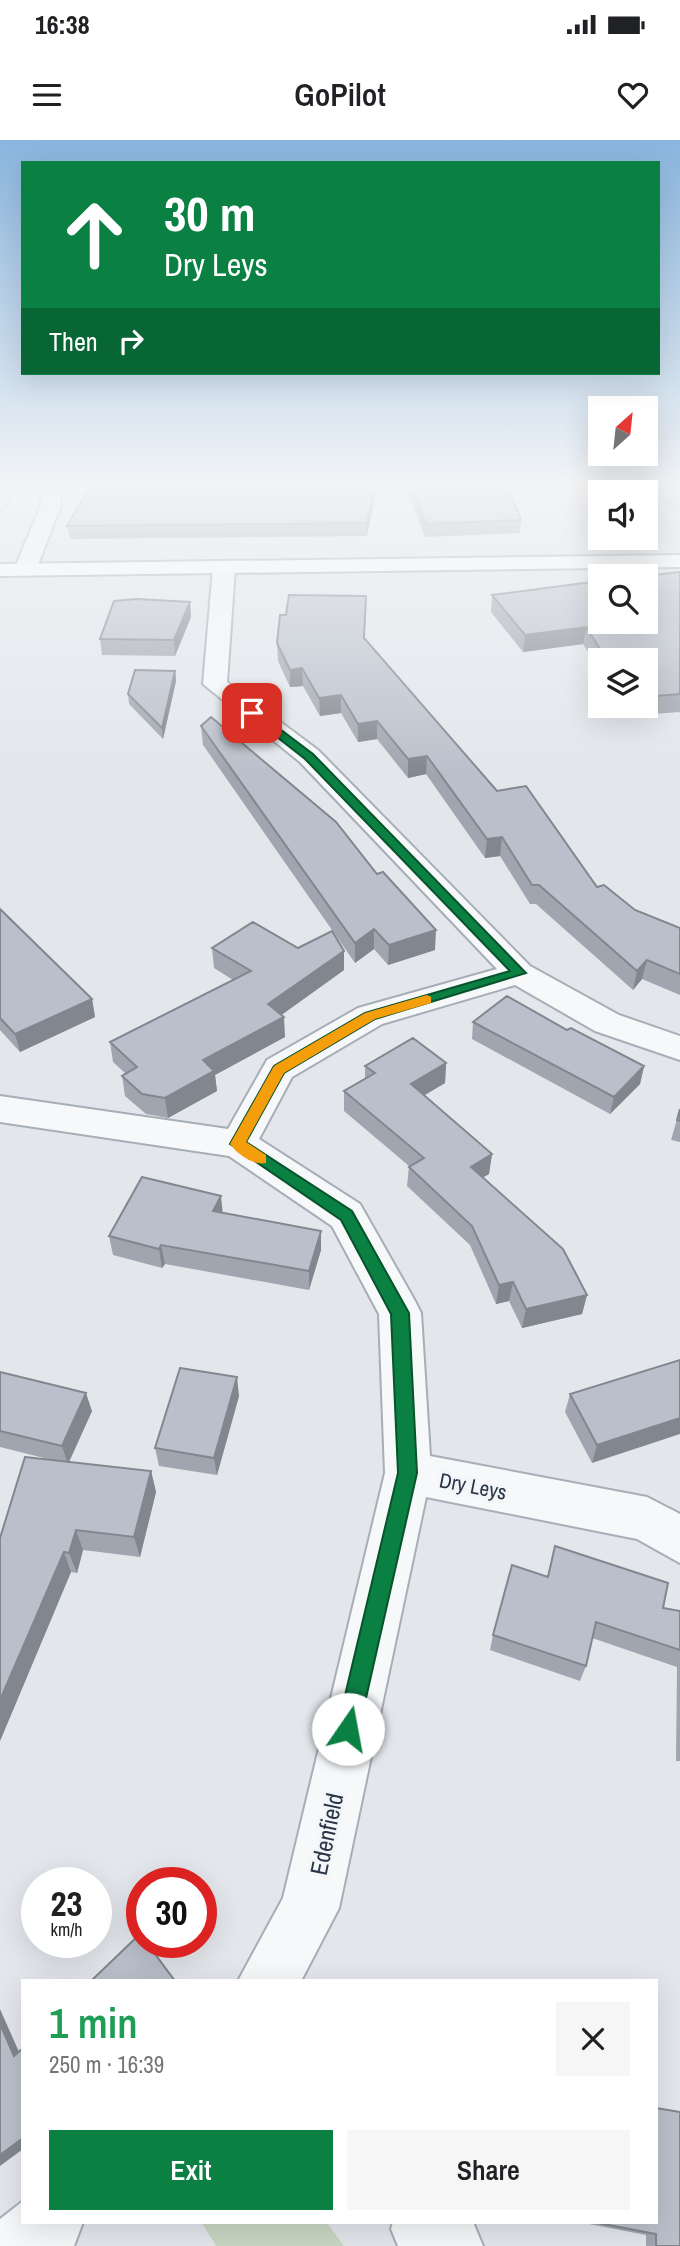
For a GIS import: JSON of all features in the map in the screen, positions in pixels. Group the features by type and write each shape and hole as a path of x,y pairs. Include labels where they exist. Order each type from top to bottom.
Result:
{"street":[{"path":"223,579 215,684 309,756 519,973 607,1023 680,1048"},
{"path":"238,1144 279,1069 370,1016 519,973"},
{"path":"0,1109 238,1144 346,1215 400,1313 408,1473"},
{"name":"Dry Leys","path":"408,1473 647,1519 680,1540"},
{"name":"Edenfield","path":"269,1979 310,1908 353,1703 408,1473"},
{"path":"19,2246 47,2224"}],"green space":[{"path":"203,2224 328,2224 344,2246 216,2246"}],"building":[{"path":"658,579 680,579 680,694 658,696 658,648 599,648 590,634 658,634"},
{"path":"588,583 588,630 586,627 525,635 492,595"},
{"path":"289,595 366,596 364,638 497,791 526,786 597,887 604,885 635,910 680,928 680,974 647,960 637,971 539,885 532,885 502,837 487,839 427,756 408,759 377,721 358,724 341,695 319,698 302,668 290,670 277,643 280,615 286,615"},
{"path":"137,599 190,602 174,640 100,639 114,601"},
{"path":"135,670 175,671 162,728 128,694"},
{"path":"211,717 336,822 377,874 383,872 436,930 389,945 374,929 355,943 201,726"},
{"path":"0,909 92,999 15,1034 0,1018"},
{"path":"253,922 298,948 332,931 344,951 268,1004 284,1017 203,1060 214,1071 165,1098 142,1094 122,1076 137,1067 110,1042 251,971 212,948"},
{"path":"507,996 567,1030 571,1028 644,1066 614,1097 473,1022"},
{"path":"413,1038 446,1063 411,1084 492,1154 471,1167 563,1249 587,1295 526,1309 513,1282 499,1285 472,1226 409,1167 424,1158 344,1091 375,1073 365,1066"},
{"path":"142,1177 221,1196 213,1211 321,1231 309,1271 161,1245 159,1249 109,1236"},
{"path":"680,1360 680,1418 597,1445 570,1394"},
{"path":"180,1368 237,1377 214,1458 155,1448"},
{"path":"0,1372 86,1393 62,1446 0,1431"},
{"path":"25,1457 151,1471 134,1537 76,1530 69,1553 64,1552 0,1700 0,1538"},
{"path":"555,1546 668,1583 663,1608 680,1611 680,1650 596,1622 586,1666 493,1635 512,1565 548,1577"},
{"path":"126,1947 126,1958 158,1958 174,1979 93,1979"},
{"path":"0,2024 14,2056 21,2050 21,2139 0,2155"},
{"path":"658,2108 680,2112 680,2246 656,2246 656,2234 604,2224 658,2224"}],"slow traffic":[{"path":"260,1159 238,1144 279,1069 370,1016 427,1000"}],"route":[{"path":"252,713 309,756 519,973 370,1016 279,1069 238,1144 346,1215 400,1313 408,1473 348,1729"}]}
